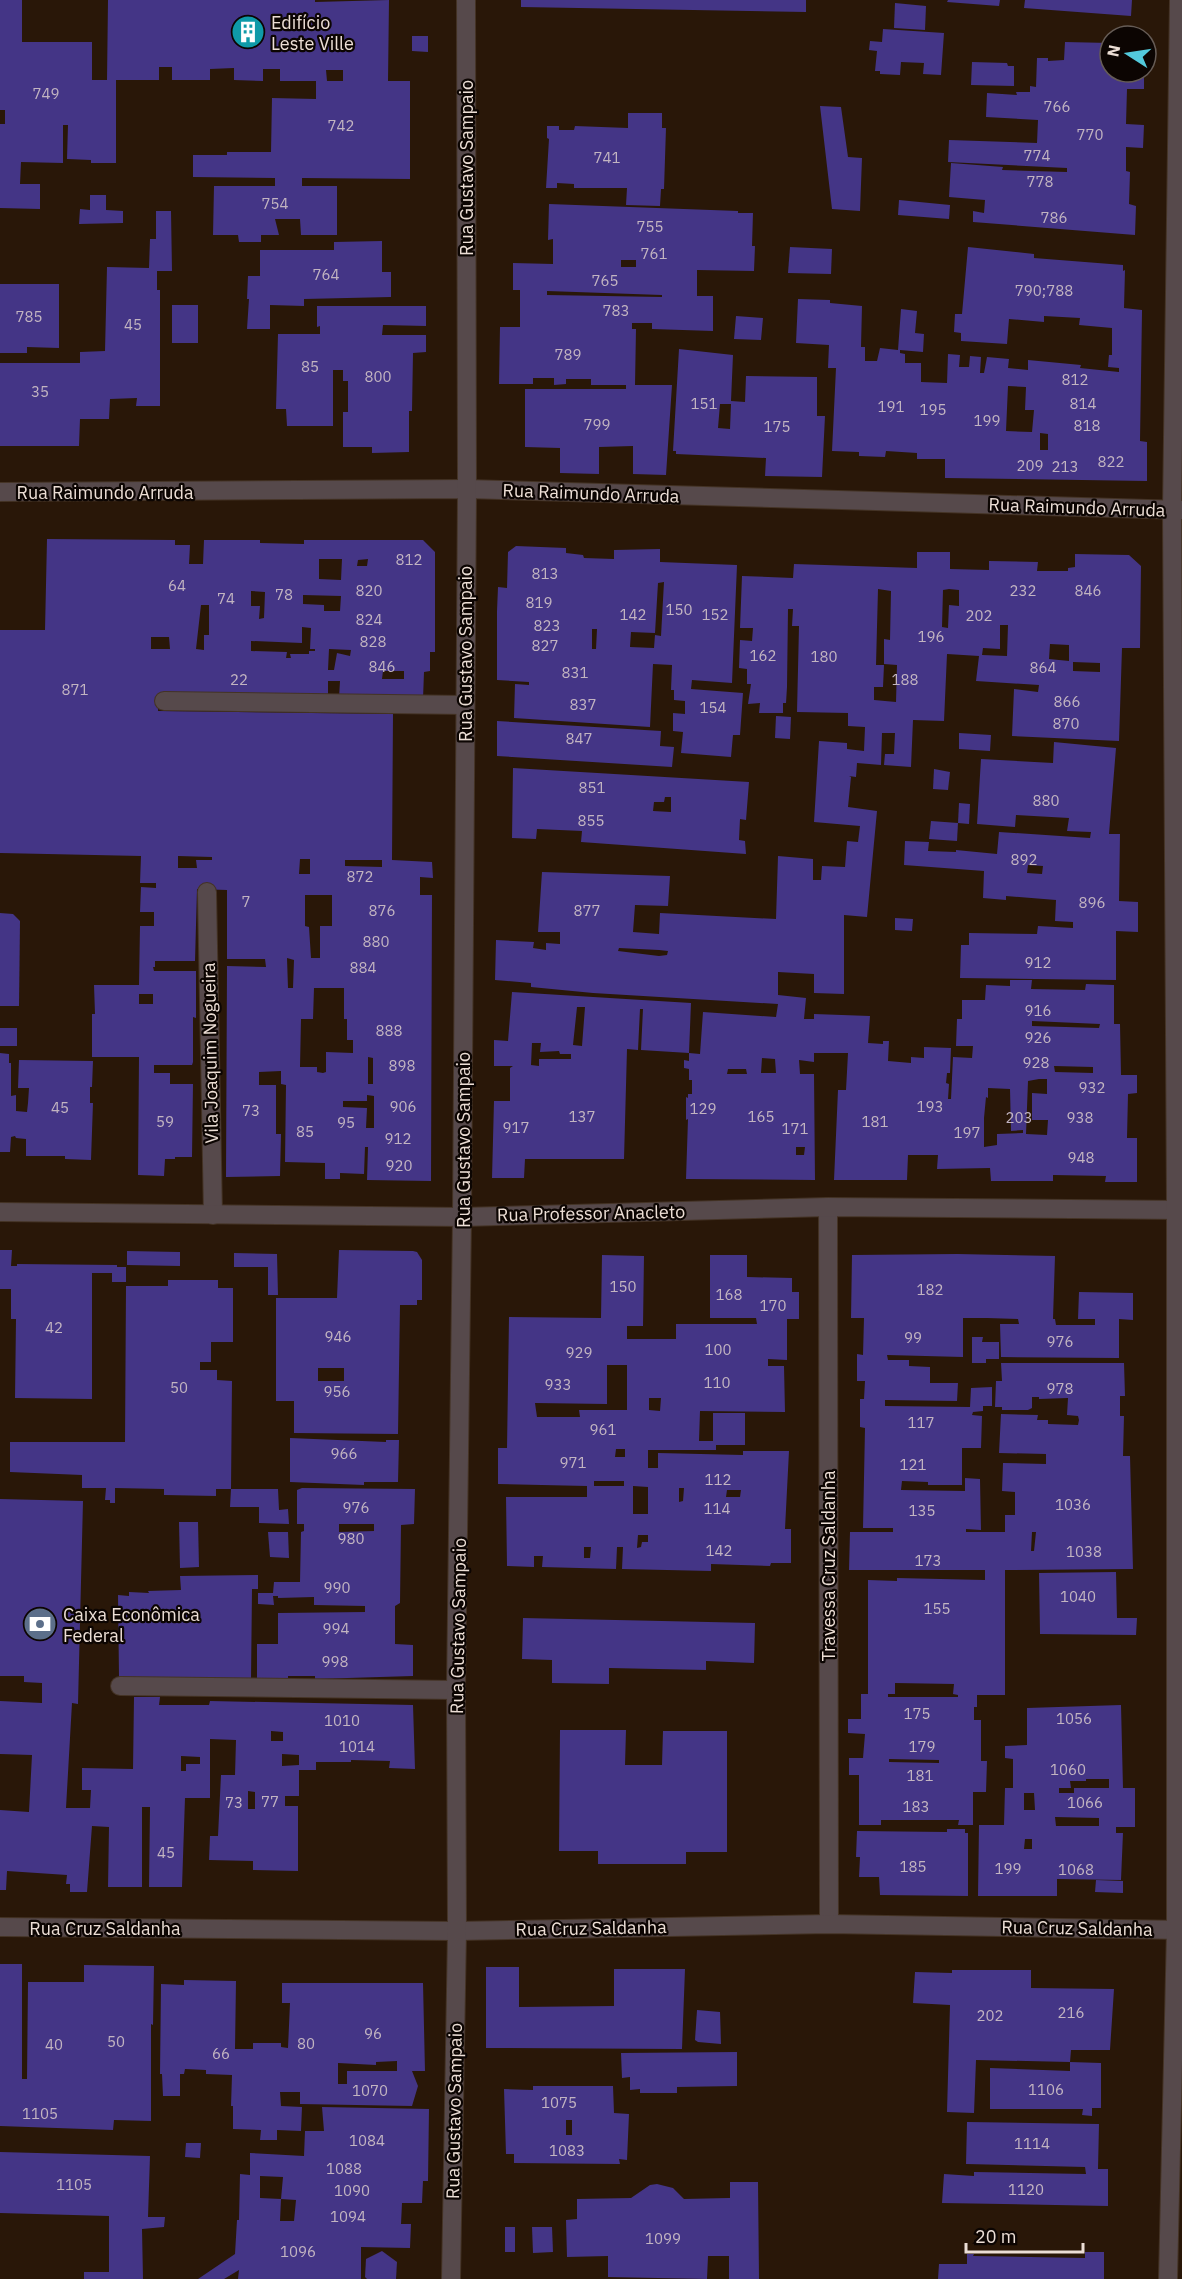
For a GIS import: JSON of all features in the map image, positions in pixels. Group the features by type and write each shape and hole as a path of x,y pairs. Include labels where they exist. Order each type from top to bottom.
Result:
{"street":[{"name":"Rua Gustavo Sampaio","path":"451,2279 457,1931 456,1690 462,1217 466,0"},
{"path":"1168,2279 1179,1930 1177,510 1179,0"},
{"name":"Rua Raimundo Arruda","path":"0,492 466,489 1177,510"},
{"path":"164,701 465,705"},
{"name":"Vila Joaquim Nogueira","path":"207,892 213,1215"},
{"name":"Rua Professor Anacleto","path":"0,1212 462,1217 828,1207 1179,1210"},
{"name":"Travessa Cruz Saldanha","path":"828,1207 829,1924"},
{"path":"120,1686 456,1690"},
{"name":"Rua Cruz Saldanha","path":"0,1927 457,1931 829,1924 1179,1930"}],"building":[{"path":"0,0 22,0 22,42 92,42 92,80 107,80 108,0 315,0 315,2 389,0 388,81 410,81 410,179 302,178 302,186 337,186 337,235 301,235 300,219 275,219 279,235 261,235 261,242 239,242 238,235 213,235 214,186 275,186 275,178 193,177 193,155 271,152 272,98 316,99 316,81 280,81 280,69 263,69 263,81 234,80 234,68 210,69 210,80 172,80 172,67 159,67 159,80 116,80 116,163 91,163 91,160 67,159 68,125 63,125 63,163 21,162 20,184 40,184 40,209 0,208 0,124 5,124 5,110 0,110","holes":["326,70 343,70 343,81 327,81"]},
{"path":"521,0 806,0 806,12 521,7"},
{"path":"948,0 1000,0 999,6 947,2"},
{"path":"1025,0 1132,0 1131,16 1024,8"},
{"path":"895,3 926,6 925,30 894,28"},
{"path":"883,29 944,33 941,75 923,74 924,63 901,62 900,75 880,74 880,71 875,71 877,51 869,50 870,41 882,42"},
{"path":"412,36 428,36 428,52 412,51"},
{"path":"1065,42 1098,43 1098,84 1144,84 1144,89 1127,89 1126,124 1144,125 1143,148 1126,147 1126,171 1130,172 1129,204 1136,206 1135,235 973,222 973,211 984,213 985,200 949,197 951,163 1003,167 1002,170 1067,172 1067,168 948,162 949,140 1037,143 1038,120 986,117 987,93 1017,95 1016,92 1030,92 1030,86 1036,87 1037,58 1048,58 1048,61 1064,60"},
{"path":"972,62 1007,63 1008,66 1014,66 1014,86 971,85"},
{"path":"820,106 841,107 848,157 862,158 860,211 832,209"},
{"path":"628,113 662,113 662,128 666,128 664,189 661,189 660,206 626,205 627,188 574,188 574,184 557,183 557,188 546,188 549,139 547,138 547,126 559,126 559,130 574,130 575,126 628,128"},
{"path":"90,195 106,195 106,210 123,211 123,223 79,224 80,209 90,210"},
{"path":"899,200 950,205 949,219 898,215"},
{"path":"549,204 753,213 754,271 697,270 697,296 713,296 713,331 652,329 652,323 632,323 632,329 636,329 635,385 672,385 666,475 633,474 633,446 599,447 599,474 560,473 560,448 525,447 525,389 626,389 626,385 591,385 591,379 566,379 566,384 554,385 554,378 533,378 533,384 499,384 500,327 520,327 520,290 513,290 513,263 553,264 553,239 548,240","holes":["621,260 636,260 636,267 621,267","547,291 662,295 662,297 547,295"]},
{"path":"156,211 171,211 172,271 157,271 157,290 160,290 160,406 136,406 137,398 110,399 109,419 80,419 79,446 0,446 0,363 80,363 80,352 105,351 107,267 149,268 150,239 156,239"},
{"path":"382,241 382,272 391,272 391,297 304,299 304,306 270,305 270,329 247,329 248,276 260,276 260,250 334,250 334,242"},
{"path":"790,247 832,249 831,274 788,273"},
{"path":"968,247 1034,254 1034,258 1123,265 1123,271 1125,270 1124,308 1142,310 1140,441 1147,442 1147,481 945,478 945,459 917,459 917,453 886,451 885,457 859,456 859,452 832,451 836,368 828,368 829,345 796,343 798,299 830,300 830,303 862,306 861,347 865,347 865,361 877,361 880,348 898,350 901,309 917,311 915,333 924,334 923,352 900,350 900,353 905,354 905,363 921,363 921,382 947,383 948,354 960,355 959,367 969,367 970,356 981,357 980,373 984,373 987,357 1009,359 1008,368 1028,370 1028,360 1081,365 1080,368 1119,372 1119,368 1108,367 1109,355 1112,355 1112,328 1079,325 1080,318 1044,316 1044,322 1009,319 1007,344 961,341 961,333 954,332 955,314 962,314","holes":["1008,386 1026,387 1025,410 1034,410 1032,432 1006,431","1040,433 1048,434 1048,450 1040,450"]},
{"path":"0,284 59,284 59,348 27,347 27,353 0,353"},
{"path":"172,305 198,305 198,343 172,343"},
{"path":"317,306 426,306 426,326 383,325 382,335 426,335 426,352 413,353 409,452 372,453 372,447 343,447 343,412 348,412 348,381 343,381 343,370 333,370 333,426 287,426 286,409 276,409 278,334 320,334 320,326 317,327"},
{"path":"736,316 763,318 761,340 734,339"},
{"path":"679,349 733,355 731,401 745,402 746,376 817,377 817,416 825,416 822,477 765,476 766,458 676,454 676,451 673,451","holes":["720,404 731,404 730,429 718,428"]},
{"path":"47,539 175,540 175,545 190,545 189,564 203,564 204,540 260,540 260,543 304,544 304,540 423,540 435,552 435,652 430,652 430,671 424,672 423,699 339,698 340,681 328,681 328,697 159,694 158,711 393,714 392,860 432,862 433,878 420,877 420,895 432,895 431,1181 367,1180 368,1147 365,1147 364,1174 340,1173 340,1179 325,1179 325,1163 285,1162 286,1085 281,1084 281,1071 259,1072 259,1085 276,1085 276,1134 281,1134 280,1176 226,1177 227,966 266,967 265,959 227,959 227,890 197,889 195,961 155,961 155,967 153,967 154,971 196,971 196,1018 193,1017 192,1065 154,1065 154,1073 170,1073 170,1084 193,1084 192,1157 165,1159 164,1176 138,1175 139,1057 92,1057 92,1014 95,1014 94,985 139,985 140,926 154,926 154,912 140,912 141,887 156,888 156,883 140,883 141,856 0,853 0,630 45,630","holes":["319,559 342,559 341,580 319,579","368,559 367,566 357,566 358,560","251,591 265,592 264,618 259,619 260,606 251,606","303,595 341,596 340,611 324,611 324,605 303,604","201,605 209,605 209,635 204,635 204,650 196,649","302,627 311,628 310,649 315,649 315,651 309,651 309,654 290,654 291,658 286,658 287,652 251,651 251,641 302,643","151,637 169,637 170,649 151,649","329,649 351,650 350,656 337,653 334,670 328,670","383,671 404,671 404,679 382,679","178,856 212,857 212,860 196,860 197,868 178,868","300,859 310,859 310,874 299,874","345,860 382,860 382,867 345,866","305,895 332,895 332,926 320,926 320,958 311,958 309,927 305,926","287,958 294,960 293,988 288,988","314,988 344,988 344,1019 347,1019 347,1040 353,1040 353,1053 326,1052 326,1072 323,1073 317,1072 317,1067 300,1067 301,1019 313,1019","139,994 153,994 153,1004 139,1004","368,1057 373,1058 373,1084 368,1084","367,1095 374,1096 374,1128 366,1128 367,1108 343,1107 343,1101 367,1101"]},
{"path":"516,546 566,548 566,553 583,555 584,558 614,559 614,550 660,549 660,562 737,565 732,683 692,680 691,689 743,693 740,735 733,735 731,757 681,753 683,732 673,731 673,713 685,714 685,701 674,700 674,690 671,690 672,665 653,664 650,727 514,718 515,684 529,685 529,682 497,680 498,587 507,588 508,552","holes":["664,582 661,636 655,635 654,648 630,647 631,632 655,633 658,583","592,629 597,629 596,649 592,649"]},
{"path":"917,552 950,552 950,569 989,570 989,561 1038,562 1037,571 1068,571 1068,568 1075,567 1075,554 1129,555 1141,566 1140,648 1122,648 1119,741 1012,736 1014,689 1038,692 1039,685 976,681 979,656 947,654 944,721 913,720 911,767 884,765 885,754 894,754 895,733 882,733 881,765 857,763 856,777 849,776 851,777 848,807 877,811 867,917 844,915 844,994 814,993 814,974 778,972 778,995 806,998 804,1019 814,1019 814,1014 870,1016 868,1043 883,1044 883,1041 889,1041 888,1061 911,1063 911,1057 924,1058 924,1047 951,1048 950,1073 947,1073 946,1083 949,1084 948,1099 951,1099 953,1057 972,1058 973,1046 956,1046 957,1019 962,1019 962,1000 985,1000 986,985 1010,986 1010,980 1032,980 1031,989 1085,990 1086,984 1114,985 1114,1024 1120,1024 1121,1075 1137,1075 1137,1093 1128,1094 1127,1138 1137,1138 1137,1182 1105,1182 1106,1176 1053,1175 1053,1181 991,1181 990,1168 937,1169 938,1155 908,1155 907,1180 834,1180 838,1090 846,1090 848,1053 814,1053 814,1062 799,1060 800,1074 814,1074 815,1180 686,1179 688,1119 686,1120 686,1097 692,1094 692,1080 689,1080 689,1069 684,1068 684,1060 689,1061 689,1053 700,1054 703,1012 776,1017 778,1004 593,993 531,987 531,983 495,980 496,940 534,942 533,948 546,950 546,943 560,944 560,932 538,932 542,872 670,876 668,906 635,905 633,932 659,934 660,913 776,919 778,856 813,859 813,880 821,880 822,866 845,867 847,841 858,842 860,826 814,822 819,741 847,743 847,749 864,751 865,727 848,726 848,713 797,712 799,626 792,626 793,609 788,609 787,687 783,713 759,713 760,703 748,704 751,684 747,684 747,669 739,668 740,640 752,641 753,628 740,628 742,576 793,578 794,564 917,568","holes":["878,589 891,591 890,640 884,639 884,664 897,665 896,702 874,700 874,687 883,687 884,665 876,665","943,590 959,590 959,606 949,605 948,628 942,627","1000,625 1008,625 1007,656 982,655 983,648 1000,649","1050,644 1069,645 1069,661 1049,659","1073,662 1100,663 1100,672 1073,671","619,948 659,950 668,951 667,955 659,956 618,951","1032,1021 1100,1024 1099,1028 1032,1026","762,1058 775,1059 776,1073 761,1073","1054,1066 1093,1067 1093,1073 1055,1072","728,1069 746,1069 747,1074 727,1074","1047,1079 1047,1094 1032,1093 1032,1120 1048,1120 1047,1135 1026,1134 1028,1081","988,1088 1010,1089 1011,1131 1023,1130 1023,1133 997,1134 997,1145 984,1147 984,1118","796,1147 805,1147 804,1155 796,1155"]},
{"path":"776,716 791,717 790,739 775,738"},
{"path":"497,721 661,731 660,746 674,747 672,767 497,756"},
{"path":"959,733 991,735 990,751 959,749"},
{"path":"1054,742 1116,748 1109,834 1120,834 1119,901 1138,902 1138,932 1116,931 1116,980 960,978 961,945 969,945 969,933 1037,934 1038,926 1073,928 1073,922 1055,921 1056,900 1006,896 1006,900 983,898 984,871 904,865 905,841 929,842 928,851 956,852 956,850 997,854 999,832 1090,838 1091,832 1067,831 1069,818 1016,815 1015,827 977,824 981,759 1053,763","holes":["1028,865 1043,866 1042,874 1027,873"]},
{"path":"513,768 749,782 746,820 740,819 739,840 745,841 746,854 581,842 582,831 537,829 536,839 512,838","holes":["665,797 671,797 671,812 653,811 654,802 664,802"]},
{"path":"934,769 950,772 948,790 933,789"},
{"path":"959,803 970,804 969,824 958,823"},
{"path":"931,821 958,823 957,841 929,839"},
{"path":"0,913 13,914 20,921 19,1006 0,1006"},
{"path":"895,918 913,919 912,931 895,930"},
{"path":"512,992 691,1003 689,1053 641,1050 643,1009 640,1009 638,1050 627,1049 624,1159 525,1159 524,1178 492,1178 494,1101 510,1101 510,1068 513,1066 494,1066 494,1040 508,1041","holes":["577,1007 585,1007 582,1046 573,1045","532,1043 541,1043 540,1052 559,1051 560,1054 571,1054 571,1059 539,1059 539,1066 531,1065"]},
{"path":"0,1028 17,1028 17,1046 0,1046"},
{"path":"0,1053 9,1054 11,1096 16,1095 16,1111 27,1112 29,1088 18,1088 19,1060 93,1061 92,1087 90,1087 90,1103 93,1103 91,1160 65,1159 65,1156 26,1156 26,1139 15,1136 11,1137 10,1152 0,1152"},
{"path":"0,1250 12,1250 11,1266 17,1266 17,1264 126,1267 126,1282 112,1282 112,1273 92,1273 92,1399 15,1398 16,1319 11,1319 11,1289 0,1289"},
{"path":"339,1250 413,1251 417,1252 422,1260 422,1300 417,1300 417,1305 400,1305 398,1434 294,1433 294,1401 276,1401 276,1298 337,1298","holes":["318,1368 344,1368 344,1381 318,1381"]},
{"path":"127,1251 180,1252 180,1266 127,1265"},
{"path":"234,1253 277,1254 278,1295 268,1295 268,1267 234,1267"},
{"path":"602,1255 644,1256 643,1326 627,1326 627,1339 676,1339 676,1324 757,1324 756,1318 710,1318 710,1255 747,1255 747,1277 792,1278 792,1292 799,1292 799,1319 787,1319 787,1360 768,1359 768,1366 784,1366 785,1412 700,1411 699,1441 713,1441 713,1413 745,1413 745,1445 716,1445 716,1450 648,1450 648,1468 658,1468 658,1453 743,1455 743,1451 789,1451 785,1529 791,1529 791,1563 771,1563 770,1566 711,1564 711,1571 622,1569 623,1547 617,1547 616,1569 542,1567 543,1556 534,1556 534,1567 507,1566 506,1497 587,1497 587,1486 498,1484 498,1448 507,1448 509,1317 601,1318","holes":["607,1365 627,1365 627,1410 579,1410 580,1417 537,1417 535,1403 607,1404","649,1398 661,1398 660,1411 649,1410","616,1449 625,1449 625,1457 615,1457","594,1481 624,1481 624,1486 594,1486","633,1486 648,1487 648,1514 633,1514","679,1488 684,1488 683,1501 679,1502","727,1490 741,1490 740,1497 726,1497","638,1535 648,1535 648,1542 642,1542 641,1547 637,1548","584,1547 591,1547 590,1558 584,1558"]},
{"path":"852,1255 1055,1256 1053,1319 1056,1325 1095,1325 1095,1319 1078,1319 1079,1292 1133,1293 1133,1320 1119,1319 1119,1358 1001,1357 1000,1324 1019,1324 1018,1319 987,1318 963,1318 963,1357 887,1355 888,1360 909,1360 909,1366 930,1367 930,1383 958,1383 957,1401 885,1400 885,1406 970,1407 971,1388 992,1387 992,1406 983,1406 983,1411 973,1412 972,1415 982,1416 981,1448 962,1448 962,1485 928,1485 928,1482 902,1481 901,1490 965,1491 965,1478 980,1479 981,1530 966,1529 966,1532 1005,1532 1005,1515 1015,1515 1015,1492 1002,1491 1003,1463 1046,1464 1046,1454 999,1453 1001,1414 1038,1415 1037,1420 1048,1420 1048,1424 1078,1425 1078,1416 1067,1415 1068,1398 1039,1399 1039,1397 1032,1397 1032,1408 1028,1410 1002,1410 1002,1407 995,1407 996,1381 1002,1381 1001,1363 1124,1363 1125,1396 1120,1396 1120,1416 1124,1416 1123,1456 1130,1456 1133,1569 1005,1570 1005,1695 977,1695 977,1707 974,1707 974,1720 981,1720 981,1761 987,1761 986,1792 973,1792 973,1825 958,1825 959,1820 881,1820 881,1825 859,1825 859,1775 849,1775 849,1758 863,1758 865,1734 848,1733 848,1719 861,1719 861,1694 868,1694 868,1580 897,1581 897,1578 985,1580 985,1570 849,1570 850,1532 893,1532 893,1528 863,1528 865,1428 860,1427 860,1399 864,1399 865,1381 857,1381 857,1354 863,1355 864,1318 851,1318","holes":["1032,1532 1036,1532 1034,1551 1031,1551","895,1683 954,1684 953,1694 958,1697 888,1697 888,1694 895,1694","889,1759 939,1760 939,1763 889,1762"]},
{"path":"168,1280 218,1280 218,1288 233,1288 233,1342 211,1342 211,1362 200,1362 200,1370 217,1370 217,1380 232,1381 231,1489 216,1489 216,1496 164,1495 164,1489 115,1488 115,1503 110,1503 110,1500 105,1500 106,1488 82,1488 82,1475 10,1472 10,1442 125,1442 126,1286 168,1286"},
{"path":"972,1337 983,1337 982,1342 999,1342 999,1359 986,1359 986,1363 972,1363"},
{"path":"290,1438 386,1442 386,1440 399,1440 398,1482 364,1482 364,1485 290,1482"},
{"path":"302,1488 415,1489 414,1524 401,1525 400,1603 395,1606 395,1644 413,1645 413,1676 315,1679 315,1676 288,1676 288,1680 257,1680 257,1644 278,1644 278,1613 365,1612 365,1606 314,1605 314,1597 278,1598 278,1596 273,1596 274,1605 258,1604 258,1593 273,1593 274,1582 300,1582 301,1532 304,1531 304,1524 297,1524 297,1490","holes":["339,1524 374,1524 374,1531 339,1532"]},
{"path":"231,1489 278,1489 279,1510 288,1509 289,1524 259,1523 259,1507 230,1507"},
{"path":"0,1499 83,1501 78,1704 72,1703 66,1808 90,1808 91,1790 82,1790 82,1768 133,1769 134,1697 160,1697 159,1705 209,1705 210,1701 413,1705 415,1769 389,1768 390,1761 351,1760 351,1762 316,1762 316,1770 299,1770 299,1796 285,1796 285,1806 298,1806 298,1871 253,1870 253,1861 209,1860 210,1836 218,1836 221,1775 235,1775 236,1740 210,1739 210,1798 185,1798 182,1887 149,1887 150,1807 142,1807 142,1887 108,1887 109,1827 92,1826 87,1892 70,1892 70,1884 66,1884 67,1875 7,1871 6,1890 0,1890 0,1810 29,1812 32,1755 0,1754 0,1701 42,1703 42,1683 24,1682 24,1676 0,1676","holes":["271,1731 283,1732 283,1741 271,1741","282,1754 299,1755 299,1765 282,1766","181,1756 200,1757 200,1764 186,1764 186,1771 181,1771","248,1791 255,1792 255,1809 248,1809"]},
{"path":"179,1522 198,1522 199,1567 180,1568"},
{"path":"268,1532 288,1532 289,1558 270,1557"},
{"path":"1116,1572 1117,1618 1137,1618 1136,1635 1040,1634 1039,1573"},
{"path":"258,1575 258,1589 252,1589 251,1680 119,1677 118,1595 129,1596 129,1592 181,1590 180,1576"},
{"path":"523,1618 755,1623 754,1663 706,1661 706,1670 609,1668 609,1684 552,1683 552,1660 522,1659"},
{"path":"1121,1705 1123,1788 1135,1788 1135,1827 1116,1827 1116,1833 1123,1833 1121,1880 1057,1879 1057,1896 978,1896 979,1825 1004,1825 1005,1788 1013,1788 1013,1759 1005,1758 1005,1746 1027,1745 1027,1708","holes":["1086,1779 1109,1779 1109,1788 1074,1788 1074,1793 1059,1793 1059,1788 1071,1788 1070,1781 1086,1781","1024,1793 1034,1793 1035,1810 1024,1810","1055,1817 1099,1818 1099,1826 1056,1826","1025,1839 1032,1839 1032,1849 1024,1849"]},
{"path":"560,1730 626,1730 625,1765 662,1765 663,1731 727,1731 727,1852 686,1852 686,1864 598,1864 598,1851 559,1851"},
{"path":"947,1829 965,1829 965,1833 968,1833 968,1896 880,1895 879,1877 859,1877 860,1857 856,1857 857,1831 947,1832"},
{"path":"1096,1880 1123,1881 1123,1893 1095,1892"},
{"path":"0,1964 22,1964 22,2079 27,2079 28,1982 84,1982 84,1965 154,1966 153,2025 151,2024 151,2121 114,2120 113,2130 0,2126"},
{"path":"486,1967 519,1967 519,2007 614,2006 614,1969 685,1969 682,2049 486,2048"},
{"path":"952,1970 1031,1970 1031,1988 1114,1989 1110,2050 1071,2050 1070,2062 976,2060 974,2113 947,2112 950,2005 913,2003 915,1972 952,1973"},
{"path":"184,1980 236,1981 235,2049 253,2049 253,2043 281,2043 281,2047 288,2048 290,2003 282,2003 282,1983 423,1983 425,2071 412,2071 418,2086 412,2106 300,2104 300,2092 280,2092 281,2106 302,2107 301,2131 277,2130 277,2140 260,2140 261,2130 233,2129 232,2075 206,2074 206,2070 185,2069 184,2074 180,2074 180,2096 163,2096 162,2074 160,2074 161,1984 184,1985","holes":["397,2061 397,2071 347,2071 347,2084 338,2084 338,2063 376,2065 376,2062"]},
{"path":"697,2010 720,2012 721,2044 695,2040"},
{"path":"737,2052 737,2086 677,2087 677,2093 640,2093 640,2089 630,2090 630,2077 622,2078 621,2053"},
{"path":"1070,2062 1101,2063 1101,2108 1092,2108 1092,2116 1082,2115 1083,2109 990,2109 990,2068 1070,2071"},
{"path":"533,2086 613,2086 614,2113 629,2114 627,2160 619,2159 620,2164 514,2163 514,2154 506,2154 504,2089 533,2090","holes":["566,2120 572,2120 572,2135 566,2135"]},
{"path":"322,2107 429,2109 428,2181 423,2181 422,2203 402,2203 401,2224 411,2224 410,2248 361,2247 361,2279 238,2279 239,2270 224,2279 198,2279 235,2254 237,2220 239,2220 240,2174 250,2175 250,2153 304,2156 305,2131 324,2131","holes":["260,2176 283,2177 281,2199 260,2198","281,2199 296,2200 294,2221 280,2221"]},
{"path":"967,2122 1099,2124 1098,2169 1108,2169 1108,2206 942,2203 944,2174 974,2176 974,2172 1086,2174 1085,2167 966,2164"},
{"path":"186,2143 201,2143 200,2158 185,2157"},
{"path":"0,2152 150,2156 148,2217 165,2217 164,2227 142,2229 143,2279 84,2279 84,2272 109,2272 109,2216 0,2213"},
{"path":"730,2182 758,2182 759,2279 729,2279 729,2256 708,2256 707,2279 608,2277 608,2256 567,2257 566,2220 577,2219 577,2199 631,2198 650,2185 657,2184 673,2188 684,2199 730,2198"},
{"path":"505,2227 515,2227 515,2252 505,2252"},
{"path":"532,2227 552,2227 553,2252 533,2253"},
{"path":"382,2251 397,2262 396,2279 367,2279 365,2277 366,2259"},
{"path":"1085,2252 1104,2252 1104,2279 938,2279 939,2264 967,2264 967,2254 1085,2258"}],"place":[{"name":"Edifício Leste Ville","path":"248,32"},
{"name":"Caixa Econômica Federal","path":"40,1624"}]}
